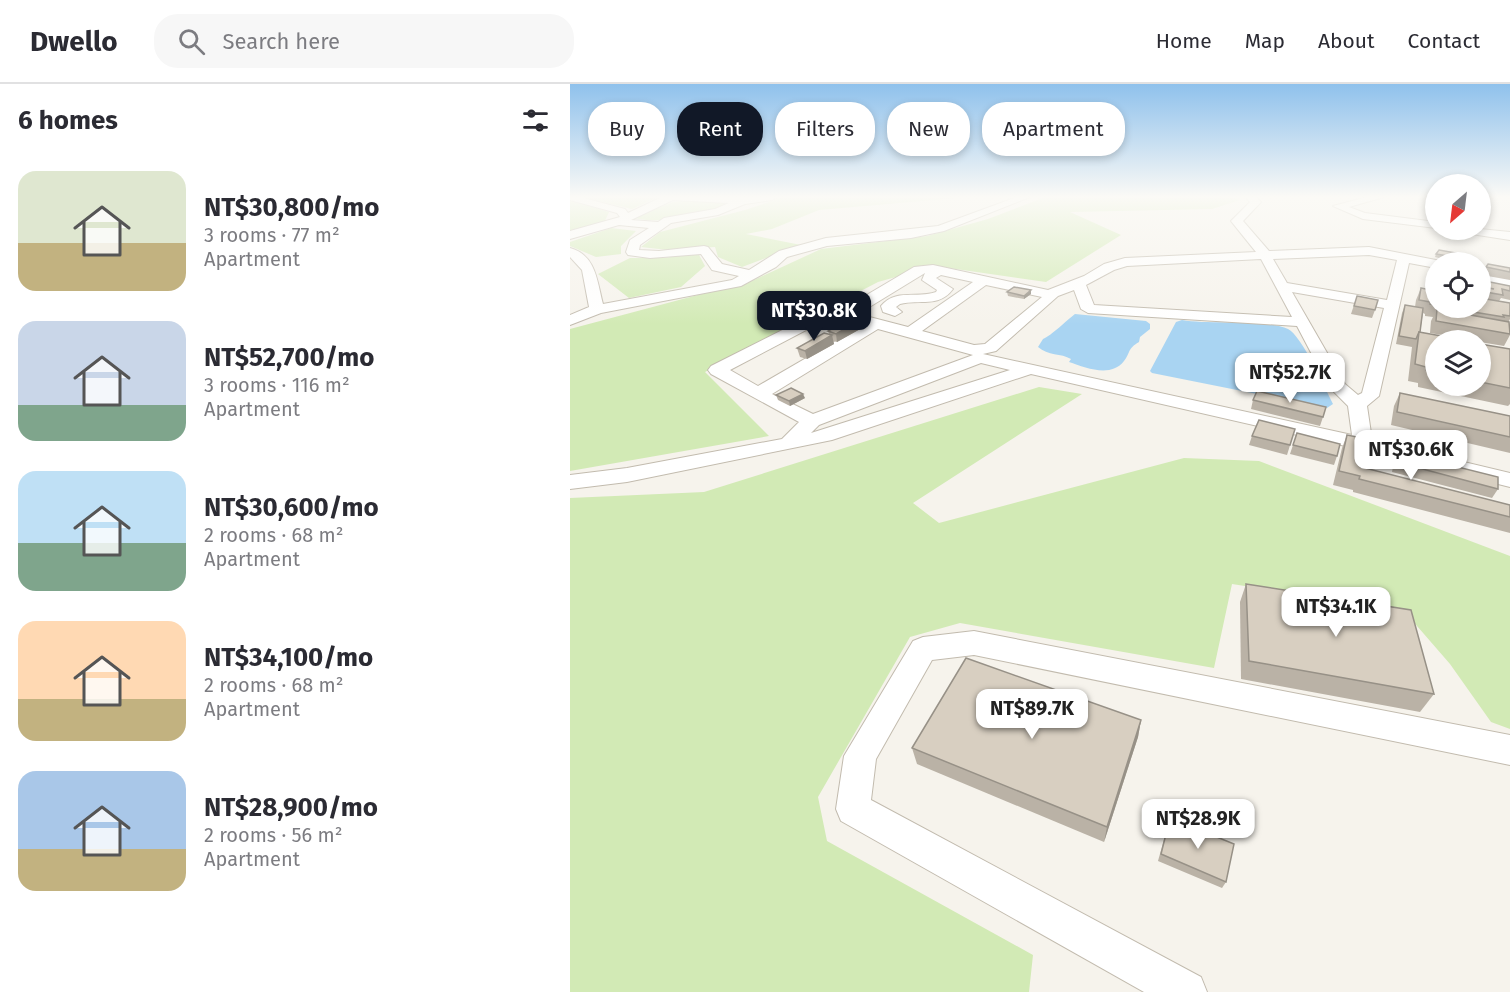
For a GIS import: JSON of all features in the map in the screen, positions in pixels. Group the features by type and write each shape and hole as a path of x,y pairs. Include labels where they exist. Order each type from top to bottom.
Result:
{"lane":[{"path":"639,239 634,243 632,252 660,255 704,250 717,267 752,274"},
{"path":"570,320 597,309 736,283 771,264 783,254 845,239"},
{"path":"1252,239 1265,255 1338,387 1357,404 1363,444"},
{"path":"812,421 774,405 760,393 717,370 825,314 852,310 919,270 938,270 1049,294 1125,262 1369,251 1425,262"},
{"path":"570,252 588,265 592,275 592,292 597,309"},
{"path":"1357,404 1370,396 1404,258"},
{"path":"685,293 717,267"},
{"path":"760,393 885,325 902,322 902,314 888,309 890,303 907,297 935,298 943,294 946,289 929,280 929,277 938,270"},
{"path":"910,332 984,279"},
{"path":"1491,279 1510,283"},
{"path":"1078,283 1088,309 1303,322"},
{"path":"1282,286 1392,305"},
{"path":"789,444 812,421 990,348 1051,296 1049,294"},
{"path":"852,310 849,316 1030,369 1363,444 1510,480"},
{"path":"570,482 627,475 832,434 1030,369"},
{"path":"1186,992 853,809 860,756 923,649 974,643 1510,750"}],"green space":[{"path":"578,239 628,239 621,246 621,254 596,257 570,246 570,242"},
{"path":"651,239 773,239 801,245 742,267 718,257 715,247 668,250 641,247"},
{"path":"899,239 1114,239 1046,282 935,266 878,282 705,372 769,436 570,471 570,329 754,280 821,249"},
{"path":"698,253 705,266 681,287 629,298 598,274 630,258 664,258"},
{"path":"1039,387 1082,394 913,503 939,523 1184,458 1259,461 1510,556 1510,729 1491,722 1450,664 1404,611 1232,584 1214,668 960,623 910,637 818,797 827,841 1033,955 1029,992 570,992 570,498 704,492"}],"water":[{"path":"1075,314 1146,321 1150,324 1150,329 1140,337 1139,342 1119,366 1105,370 1090,369 1069,362 1071,359 1046,352 1038,347 1043,339"},
{"path":"1182,320 1266,324 1288,329 1300,341 1333,404 1327,408 1152,373 1150,371 1176,322"}],"building":[{"path":"1491,265 1510,268 1510,272 1491,268"},
{"path":"1491,282 1510,286 1510,291 1502,289 1503,295 1491,293 1491,289 1494,289 1491,288"},
{"path":"1014,287 1031,290 1024,296 1007,292"},
{"path":"1421,288 1425,289 1425,301 1419,300"},
{"path":"1357,296 1378,300 1375,310 1354,306"},
{"path":"1491,300 1510,303 1510,316 1503,315 1504,317 1491,315"},
{"path":"1405,305 1423,308 1420,332 1416,339 1399,336"},
{"path":"853,317 860,320 836,334 828,331"},
{"path":"1436,318 1487,318 1509,322 1510,334 1491,330 1436,321"},
{"path":"1419,332 1425,333 1425,367 1415,364"},
{"path":"824,333 832,335 805,351 797,348"},
{"path":"1491,346 1510,349 1510,388 1491,384"},
{"path":"791,388 803,394 789,401 776,395"},
{"path":"1257,391 1326,407 1323,417 1253,400"},
{"path":"1400,393 1510,416 1510,437 1397,412"},
{"path":"1259,420 1295,429 1290,445 1252,436"},
{"path":"1297,433 1340,444 1337,456 1293,445"},
{"path":"1347,435 1367,439 1361,467 1510,505 1510,517 1359,479 1360,476 1339,471"},
{"path":"1398,452 1498,477 1498,489 1396,462"},
{"path":"1246,584 1411,610 1434,694 1249,661"},
{"path":"966,658 1141,720 1107,827 912,748"},
{"path":"1170,818 1234,844 1226,882 1161,854"}]}
